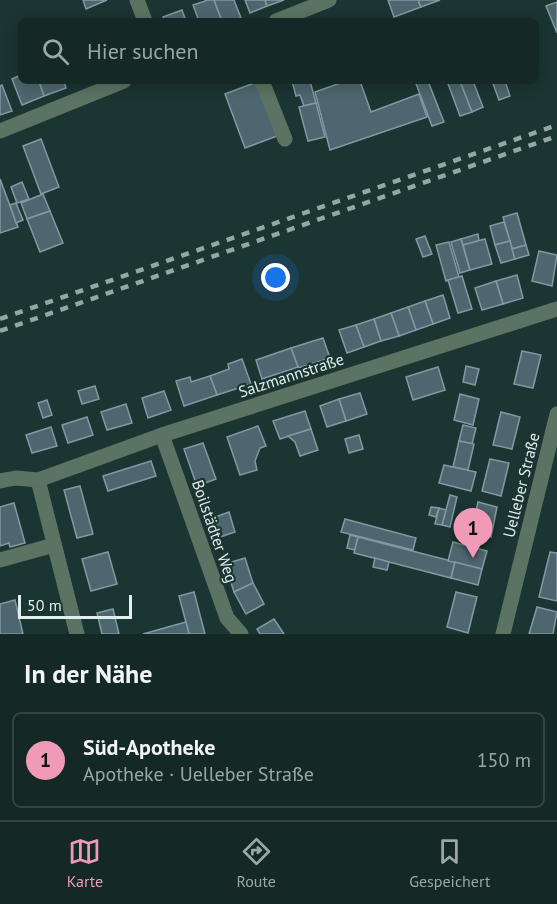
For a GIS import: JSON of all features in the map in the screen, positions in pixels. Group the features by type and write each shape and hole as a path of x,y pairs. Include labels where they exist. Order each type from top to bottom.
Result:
{"street":[{"path":"136,0 144,18"},
{"path":"284,18 329,0"},
{"path":"0,131 117,84"},
{"path":"263,84 285,139"},
{"name":"Salzmannstraße","path":"38,480 162,435 557,309"},
{"name":"Uelleber Straße","path":"503,634 550,470 557,414"},
{"name":"Boilstädter Weg","path":"162,435 227,618 241,634"},
{"path":"0,481 16,478 38,480 77,634"},
{"path":"0,560 54,545"}],"building":[{"path":"83,0 107,0 86,9"},
{"path":"214,0 221,18 198,18 193,5"},
{"path":"214,0 234,0 241,18 221,18"},
{"path":"245,0 265,0 267,6 250,13"},
{"path":"265,0 284,0 267,6"},
{"path":"388,0 418,0 421,7 394,17"},
{"path":"418,0 440,0 421,7"},
{"path":"557,2 557,33 546,6"},
{"path":"182,10 185,18 163,18"},
{"path":"18,76 18,84 40,84 44,96 22,105 12,79"},
{"path":"40,84 65,84 66,88 44,96"},
{"path":"258,84 277,136 245,148 225,94"},
{"path":"293,84 311,84 316,103 304,106 300,95 296,96"},
{"path":"338,84 361,84 371,112 419,94 427,117 330,150 315,92"},
{"path":"416,84 429,84 444,122 432,126"},
{"path":"448,84 461,84 472,112 460,116"},
{"path":"461,84 474,84 483,107 472,112"},
{"path":"493,84 506,84 510,96 499,100"},
{"path":"2,85 12,111 0,115 0,86"},
{"path":"316,103 325,137 308,141 299,107"},
{"path":"41,139 59,187 41,194 23,146"},
{"path":"0,179 18,227 0,233"},
{"path":"22,182 29,199 17,203 11,187"},
{"path":"43,194 50,211 27,219 21,203"},
{"path":"16,203 23,220 16,223 10,205"},
{"path":"50,211 63,243 40,252 27,219"},
{"path":"517,213 526,245 512,249 503,217"},
{"path":"504,222 510,241 495,245 490,226"},
{"path":"478,234 479,241 463,245 461,239"},
{"path":"425,236 432,254 423,257 416,239"},
{"path":"461,239 470,270 460,273 451,242"},
{"path":"485,239 492,264 470,270 463,245"},
{"path":"510,241 515,259 501,263 495,245"},
{"path":"449,242 459,277 446,281 436,245"},
{"path":"526,245 529,255 515,259 512,249"},
{"path":"539,251 557,255 552,286 532,281"},
{"path":"517,275 523,298 503,304 496,281"},
{"path":"462,276 472,309 458,313 448,280"},
{"path":"496,281 503,304 482,310 475,288"},
{"path":"443,295 450,318 433,324 425,301"},
{"path":"425,301 433,324 416,330 408,307"},
{"path":"408,307 416,330 399,336 391,313"},
{"path":"391,313 399,336 381,341 374,319"},
{"path":"374,319 381,341 364,347 356,325"},
{"path":"356,325 364,347 347,353 339,330"},
{"path":"323,338 330,358 298,368 291,348"},
{"path":"291,348 298,367 262,379 256,360"},
{"path":"522,351 541,355 533,388 514,384"},
{"path":"242,359 251,384 217,395 210,376 229,369 228,364"},
{"path":"466,366 479,369 475,385 463,382"},
{"path":"438,367 445,390 413,400 406,377"},
{"path":"210,376 217,395 184,406 176,381 190,377 191,382"},
{"path":"95,386 99,399 82,404 78,391"},
{"path":"164,391 171,410 148,418 142,398"},
{"path":"360,393 367,414 346,421 339,399"},
{"path":"460,394 479,399 473,425 454,420"},
{"path":"339,399 346,421 327,427 320,406"},
{"path":"47,400 52,415 43,418 38,403"},
{"path":"126,404 132,423 107,430 101,412"},
{"path":"305,411 311,429 280,439 273,421"},
{"path":"501,412 520,417 512,449 493,445"},
{"path":"87,417 93,435 68,443 62,425"},
{"path":"463,425 476,428 472,444 459,441"},
{"path":"258,426 266,446 260,448 255,461 257,470 240,475 227,437"},
{"path":"51,427 57,446 32,453 26,435"},
{"path":"311,429 318,450 300,456 295,442 288,436"},
{"path":"359,435 363,449 349,453 345,439"},
{"path":"459,441 474,444 468,470 453,467"},
{"path":"203,443 216,479 197,486 184,449"},
{"path":"490,459 509,463 501,496 482,491"},
{"path":"151,461 156,476 108,491 103,476"},
{"path":"444,465 476,472 471,491 439,483"},
{"path":"80,486 93,534 77,538 64,490"},
{"path":"450,495 457,497 450,527 442,525"},
{"path":"478,502 497,507 491,537 471,533"},
{"path":"14,503 25,543 10,547 9,543 0,546 0,507"},
{"path":"431,507 439,508 436,517 429,515"},
{"path":"439,508 446,510 442,525 435,524"},
{"path":"229,512 235,532 217,538 210,519"},
{"path":"345,519 416,538 413,550 341,532"},
{"path":"350,535 358,537 355,550 347,548"},
{"path":"358,537 455,562 451,578 354,553"},
{"path":"453,542 487,551 482,569 448,561"},
{"path":"108,552 117,584 91,591 82,559"},
{"path":"550,552 557,553 557,601 539,597"},
{"path":"245,558 253,583 234,592 225,564"},
{"path":"375,558 389,562 387,570 373,567"},
{"path":"455,562 482,569 478,585 451,578"},
{"path":"253,583 264,604 246,614 234,592"},
{"path":"194,592 205,634 189,634 179,596"},
{"path":"456,592 477,597 468,633 447,627"},
{"path":"15,600 23,634 0,634 0,604"},
{"path":"537,607 557,612 553,634 529,634"},
{"path":"113,609 119,634 102,634 97,613"},
{"path":"274,619 284,634 260,634 257,629"},
{"path":"186,622 189,634 143,634"}],"railway":[{"path":"0,319 557,125"},
{"path":"0,331 557,136"}],"place":[{"name":"Süd-Apotheke","path":"473,558"}]}
